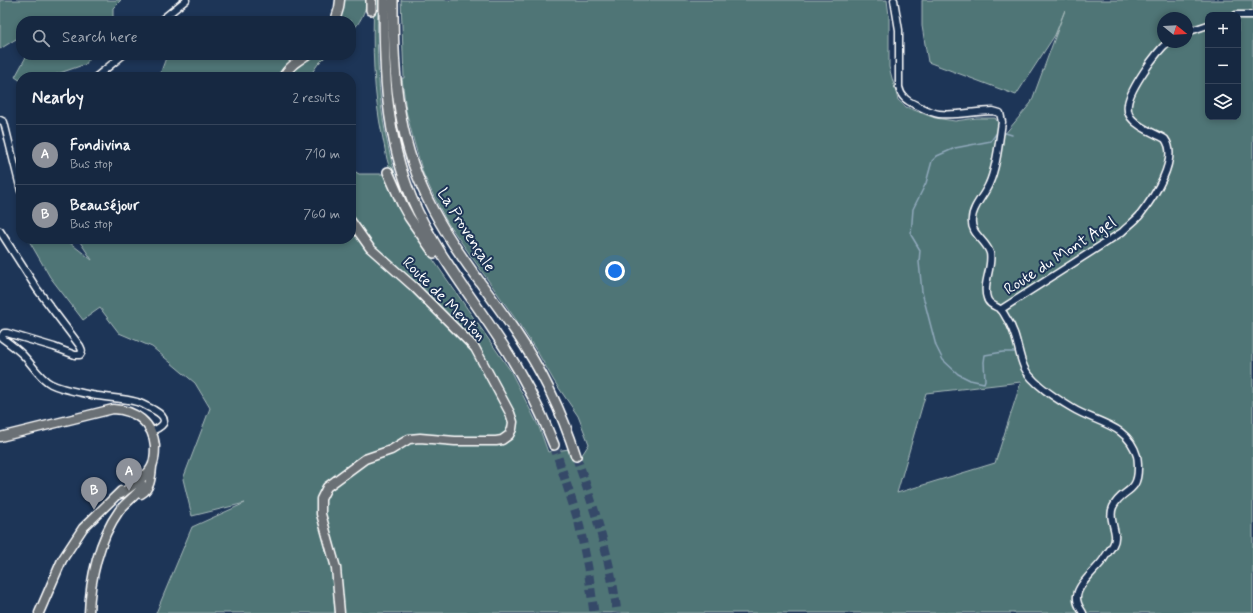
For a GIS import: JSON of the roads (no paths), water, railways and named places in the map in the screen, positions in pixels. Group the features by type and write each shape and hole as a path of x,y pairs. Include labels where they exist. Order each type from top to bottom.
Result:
{"highway":[{"path":"371,0 371,10"},
{"name":"La Provençale","path":"384,0 384,66 386,96 392,138 399,164 412,200 429,233 450,268 517,367 536,402 554,446"},
{"name":"La Provençale","path":"393,0 394,57 397,95 407,145 419,181 431,207 447,235 516,332 538,368 557,406 576,456"},
{"path":"388,172 403,206 415,226 443,266 473,300"}],"main road":[{"path":"337,16 340,0"},
{"path":"286,72 300,60"},
{"name":"Route de Menton","path":"340,613 336,568 320,509 322,496 329,485 365,459 390,450 415,438 496,441 502,440 506,437 513,425 510,413 475,348 414,287 370,248 356,228"},
{"path":"0,437 113,409 122,409 140,418 154,437 155,451 152,467 143,477 118,495 83,528 62,560 39,613"},
{"path":"89,613 92,583 102,546 119,512 142,487 142,471 150,460 152,448 150,430"}],"street":[{"path":"166,16 186,0"},
{"name":"Route du Mont Agel","path":"894,0 900,43 899,87 900,92 905,98 922,108 938,114 993,111 1000,113 1002,122 993,175 972,215 971,222 974,230 988,248 990,255 986,293 987,300 1000,310 1122,232 1140,216 1150,201 1169,166 1170,150 1165,139 1133,120 1128,112 1128,104 1136,86 1155,56 1162,48"},
{"path":"1241,15 1253,15"},
{"path":"1193,30 1205,26"},
{"path":"102,72 117,60"},
{"path":"0,120 4,122 16,171"},
{"path":"0,231 37,289 80,346 82,353 76,356 54,347 7,333 4,333 2,338 22,354 44,379 50,383 59,387 92,395 144,404 160,414 164,421 162,425 150,430"},
{"path":"1000,310 1014,331 1024,368 1035,382 1072,408 1109,424 1123,433 1132,444 1138,457 1137,482 1115,503 1111,512 1111,521 1115,538 1114,543 1103,561 1078,591 1077,602 1083,613"}],"waterway":[{"path":"998,131 991,141 955,148 937,156 932,161 926,183 913,209 911,235 920,250 919,262 922,292 936,346 943,360 958,374 970,380 984,383 985,355 1014,352"},
{"path":"1002,132 1012,135"}],"tunnel":[{"path":"554,445 579,523 588,568 594,613"},
{"path":"576,456 606,553 611,573 617,613"}],"place":[{"name":"Fondivina","path":"129,491"},
{"name":"Beauséjour","path":"94,510"}]}
